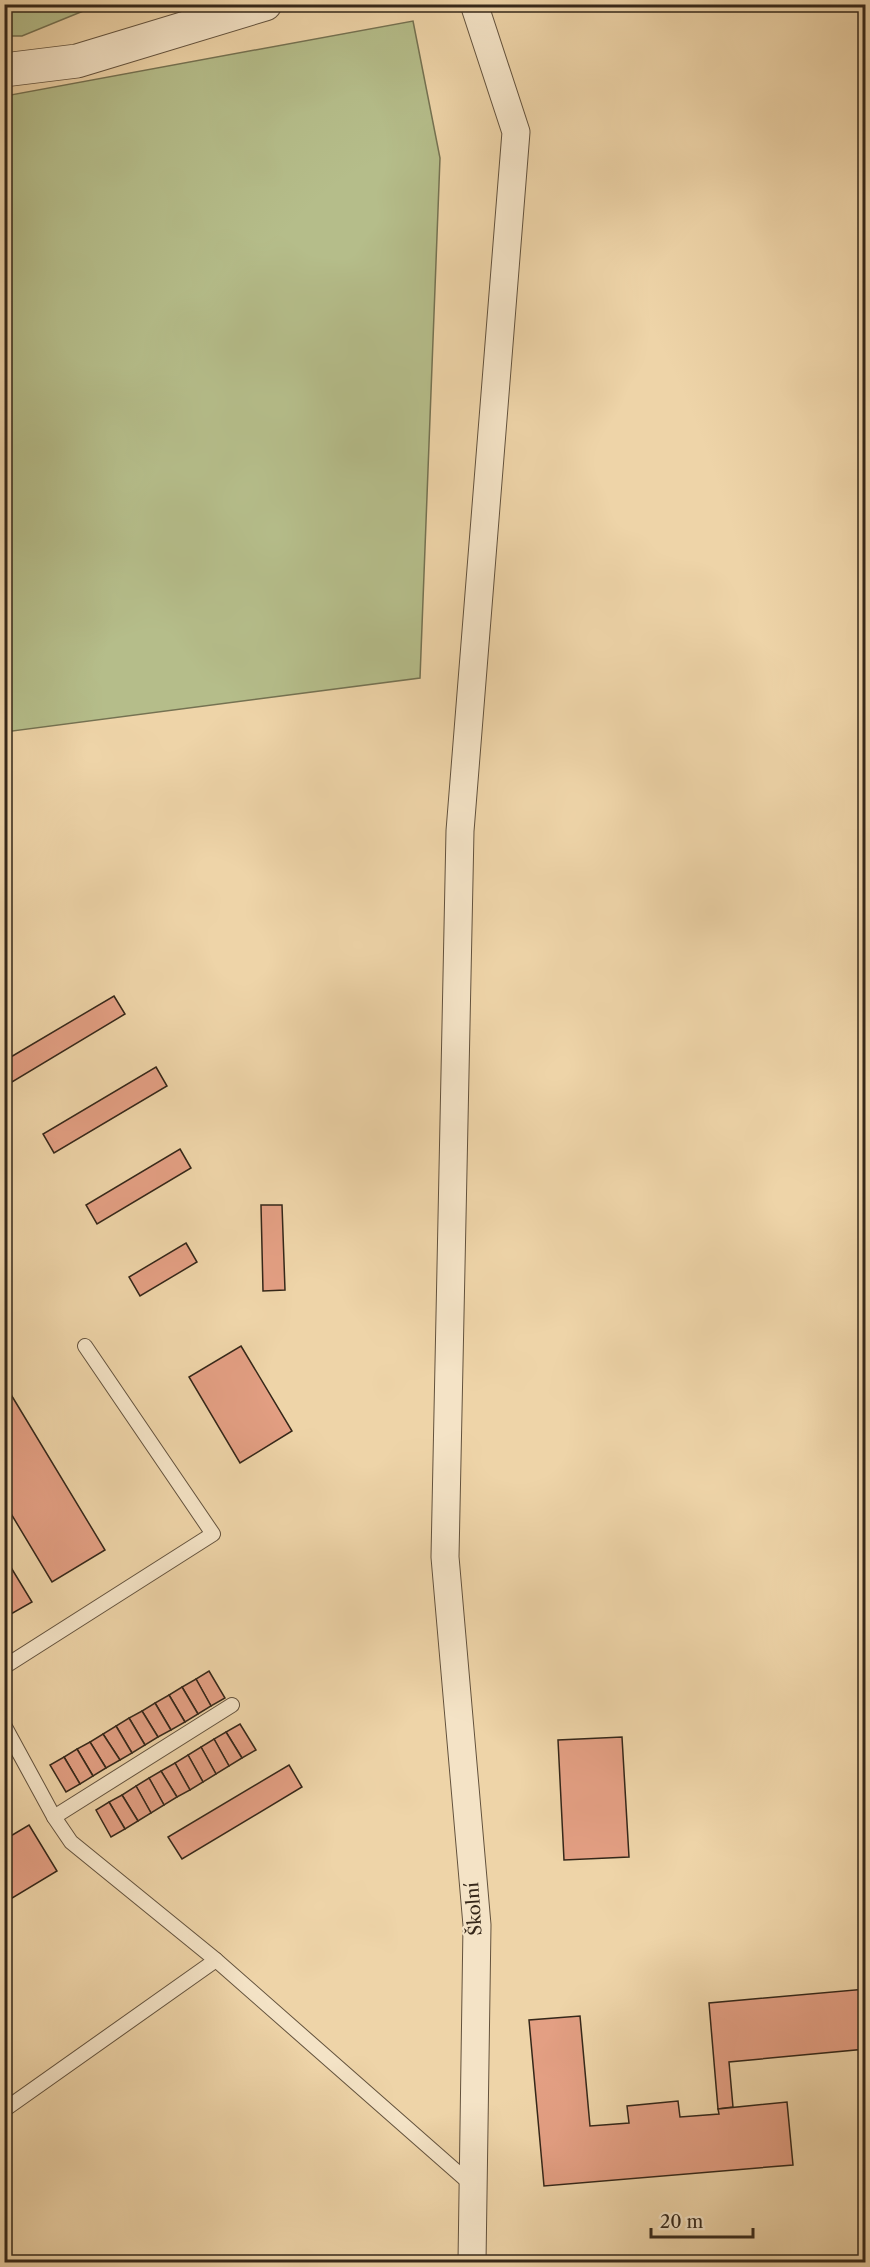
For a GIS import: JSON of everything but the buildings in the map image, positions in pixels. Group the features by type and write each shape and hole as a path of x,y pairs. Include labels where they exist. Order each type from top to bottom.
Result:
{"street":[{"path":"4,70 77,61 265,4"},
{"name":"Školní","path":"472,2262 477,1925 445,1557 460,831 516,132 474,4"}],"lane":[{"path":"4,1667 213,1534 85,1346"},
{"path":"54,1817 232,1706"},
{"path":"4,1725 54,1817 71,1842 216,1960 473,2186"},
{"path":"4,2110 216,1960"}],"green space":[{"path":"4,5 98,5 22,36 5,36"},
{"path":"413,21 440,158 420,678 5,732 5,96"}]}
